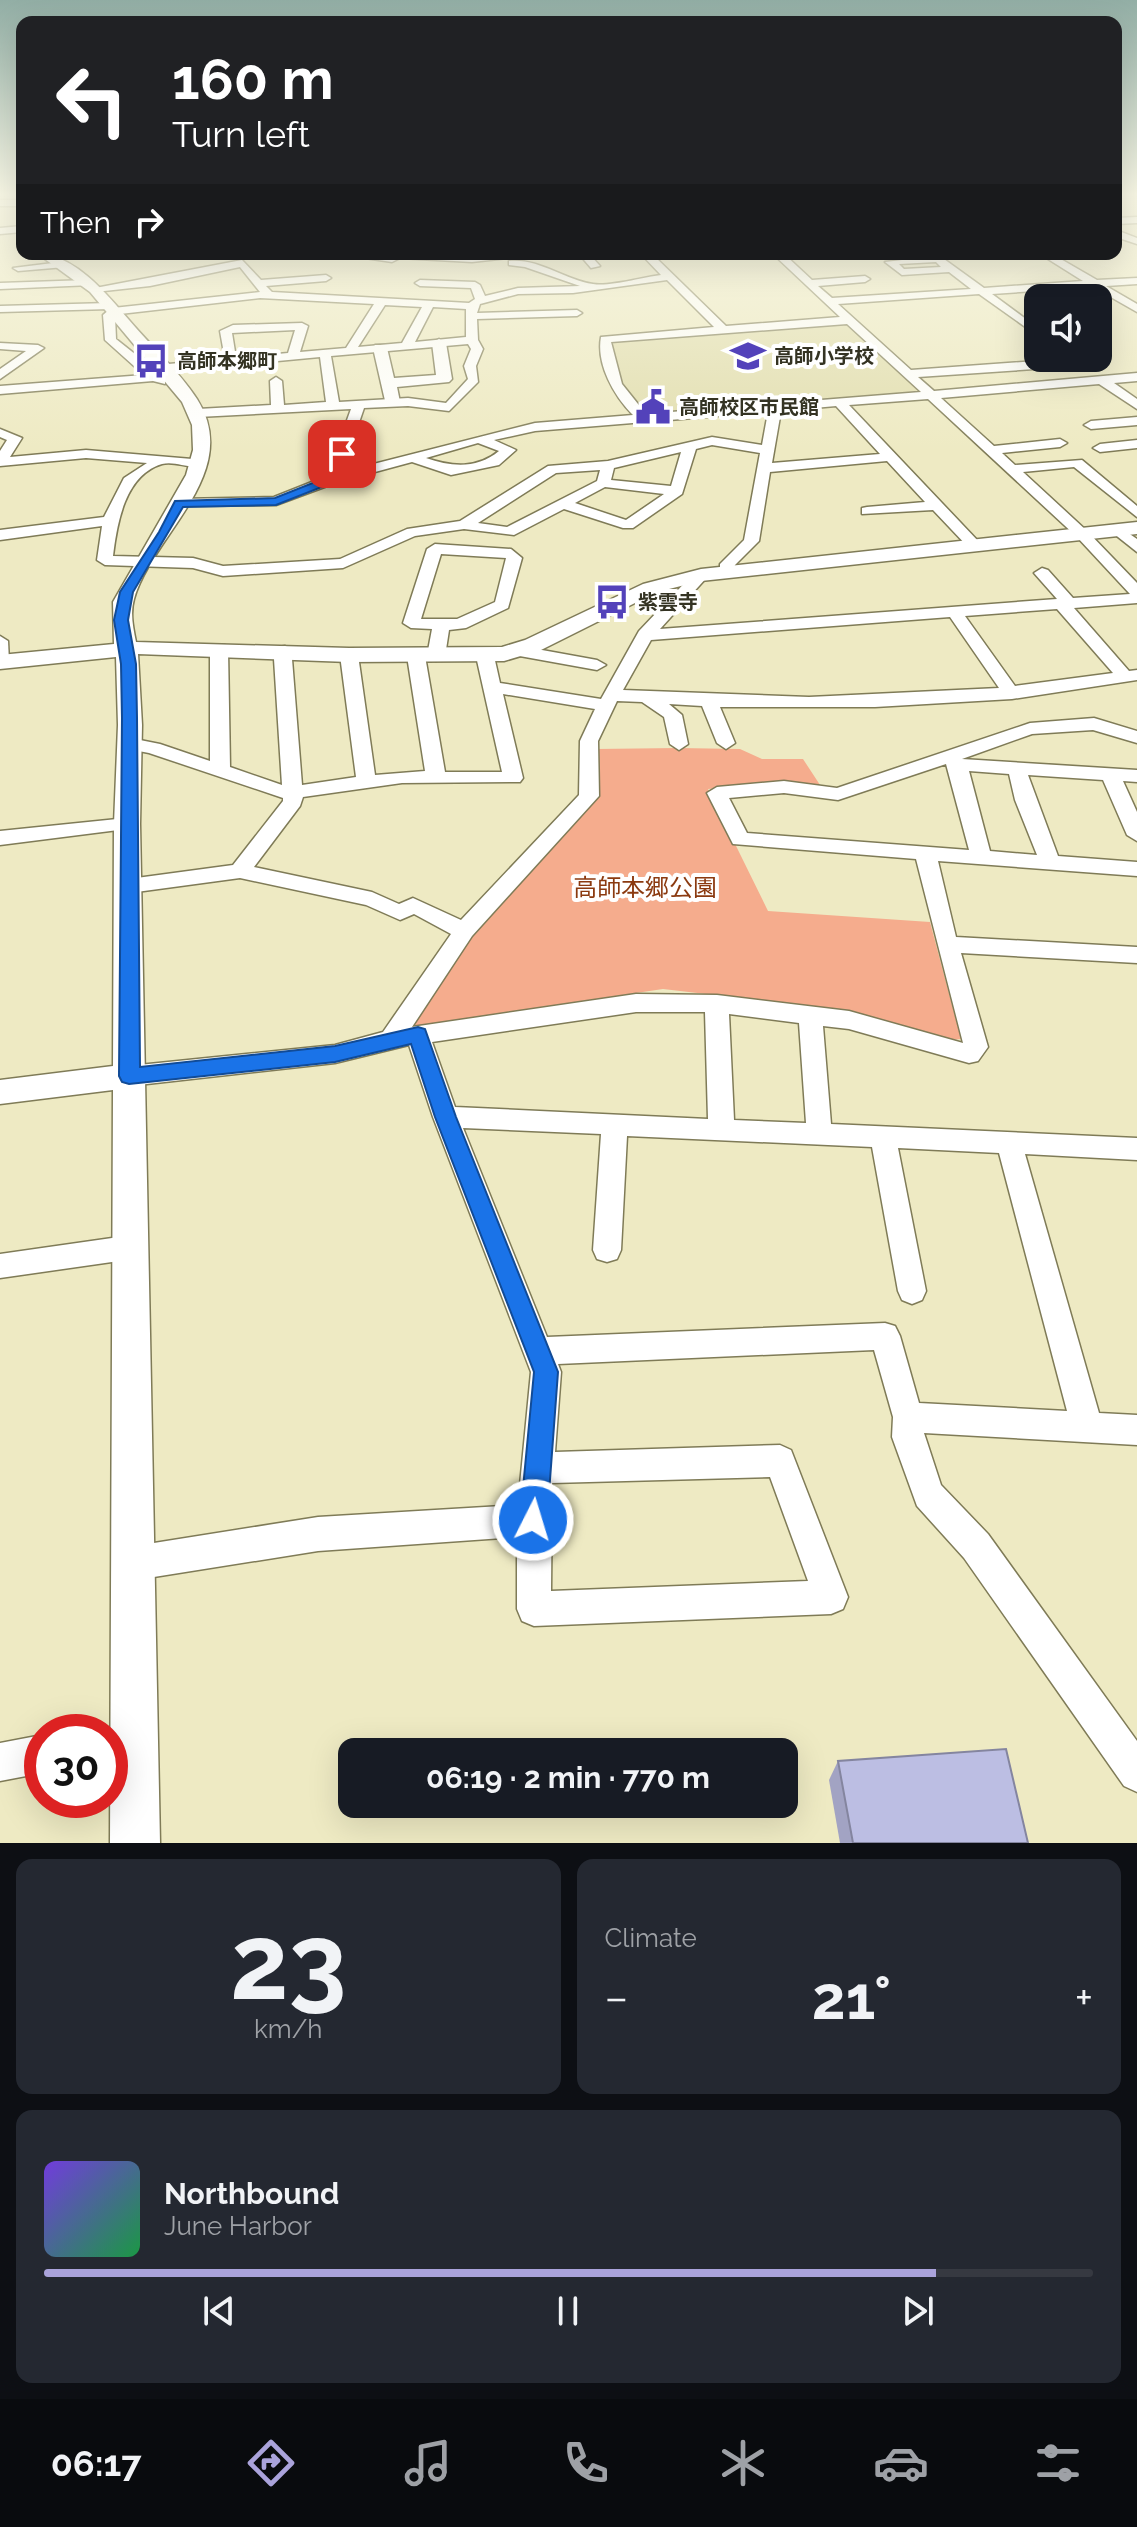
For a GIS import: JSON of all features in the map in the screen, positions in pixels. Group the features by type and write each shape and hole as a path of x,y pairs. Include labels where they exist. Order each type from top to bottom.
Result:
{"street":[{"path":"82,280 112,310 162,375 198,413 199,463 122,603 121,620 126,648 130,744 127,824 135,1563 124,1714"},
{"path":"0,309 112,310 206,285 214,280"},
{"path":"257,280 269,296"},
{"path":"580,280 592,287"},
{"path":"475,307 518,291 646,280"},
{"path":"672,280 723,330"},
{"path":"807,280 1013,469 1134,587"},
{"path":"810,283 851,280"},
{"path":"966,280 1024,318"},
{"path":"1090,280 1137,309"},
{"path":"1066,284 1137,281"},
{"path":"420,283 475,285 472,340 477,349 470,366 474,379 449,407"},
{"path":"0,286 206,285 269,296 577,313"},
{"path":"829,301 1024,287"},
{"path":"405,302 412,289 456,292 448,305"},
{"path":"350,350 382,301"},
{"path":"407,345 429,304"},
{"path":"644,419 623,400 609,369 605,339 850,320"},
{"path":"231,361 226,331 233,328 302,326 293,356"},
{"path":"0,390 162,375 231,361 472,340"},
{"path":"388,383 444,379 439,343"},
{"path":"0,346 38,348 0,375"},
{"path":"380,348 392,403"},
{"path":"325,353 333,405"},
{"path":"908,374 1024,364"},
{"path":"1092,372 1137,405"},
{"path":"179,503 276,501 333,479 535,427 1137,377"},
{"path":"276,381 278,408"},
{"path":"245,410 250,393"},
{"path":"198,413 423,402 458,412 453,427 472,441 509,450 494,462 451,471 412,457"},
{"path":"840,403 974,545"},
{"path":"333,479 359,404"},
{"path":"726,571 728,564 751,541 775,408"},
{"path":"1091,425 1137,421"},
{"path":"0,433 15,438 0,462"},
{"path":"464,525 553,469 608,465 712,441 768,450"},
{"path":"992,450 1060,443"},
{"path":"1100,448 1137,444"},
{"path":"566,505 628,525 677,491 690,446"},
{"path":"0,462 86,454 199,463"},
{"path":"764,468 890,457"},
{"path":"160,460 129,481 110,521 100,566 145,561 193,563 223,571 343,563 412,532 464,525 509,532 566,505 603,483 677,491"},
{"path":"1013,469 1077,463 1137,513"},
{"path":"603,483 608,465"},
{"path":"867,511 936,505"},
{"path":"0,535 110,521"},
{"path":"0,641 0,662 126,648 485,656 520,651 650,588 701,575 1128,529 1137,547"},
{"path":"384,543 396,548 435,549 504,552 514,558 502,605 460,624 411,623 435,549"},
{"path":"1042,573 1065,604 1131,676"},
{"path":"391,1039 464,931 589,796 589,741 609,700 645,635 701,575"},
{"path":"645,635 1065,604 1134,587"},
{"path":"955,613 1012,694"},
{"path":"436,777 426,656 441,625"},
{"path":"219,649 220,771"},
{"path":"240,871 293,802 283,659 285,651"},
{"path":"520,651 597,665"},
{"path":"349,655 366,782"},
{"path":"130,744 153,748 286,793 402,777 513,778 485,656"},
{"path":"490,687 609,700 646,697 897,701 1012,694 1131,676"},
{"path":"646,697 673,715 679,744"},
{"path":"708,699 726,743"},
{"path":"1137,737 1094,724 1030,729 953,761 838,794 784,787 717,793 740,839 1137,869"},
{"path":"953,761 1017,769 1137,776"},
{"path":"953,761 981,857"},
{"path":"1017,769 1025,800 1050,862"},
{"path":"1110,774 1137,835"},
{"path":"0,838 127,824"},
{"path":"0,1092 335,1054 391,1039 636,1003 717,1004 810,1014 849,1020 969,1054 976,1047 925,852"},
{"path":"129,886 240,871 372,899 400,913 413,905 464,931"},
{"path":"947,944 1137,955"},
{"path":"717,1004 721,1128"},
{"path":"810,1014 819,1132"},
{"path":"418,1035 446,1117 546,1372 533,1520 534,1609 831,1597 780,1461 538,1468"},
{"path":"446,1117 1137,1149"},
{"path":"607,1250 615,1123"},
{"path":"883,1136 912,1291"},
{"path":"1009,1142 1087,1427"},
{"path":"0,1266 133,1247"},
{"path":"538,1351 885,1336 908,1417 908,1437 928,1495 976,1546 1137,1773"},
{"path":"908,1417 1137,1430"},
{"path":"135,1563 318,1534 533,1520"},
{"path":"0,1762 24,1757"},
{"path":"128,1786 135,1843"}],"shaded area":[{"name":"高師小学校","path":"849,322 925,393 650,417 626,401 610,340"}],"green space":[{"name":"高師本郷公園","path":"596,749 740,749 762,759 803,759 822,788 785,783 708,789 768,911 930,922 961,1039 950,1040 792,1004 663,989 414,1026 411,1023 467,935 600,788"}],"building":[{"path":"1006,1749 1028,1843 853,1843 838,1761"}],"place":[{"name":"高師小学校","path":"748,356"},
{"name":"高師本郷町","path":"151,361"},
{"name":"高師校区市民館","path":"653,407"},
{"name":"紫雲寺","path":"612,602"}],"route":[{"path":"342,454 333,479 276,501 179,503 122,603 121,620 128,664 130,744 127,824 129,1076 335,1054 418,1035 446,1117 546,1372 533,1520"}]}
